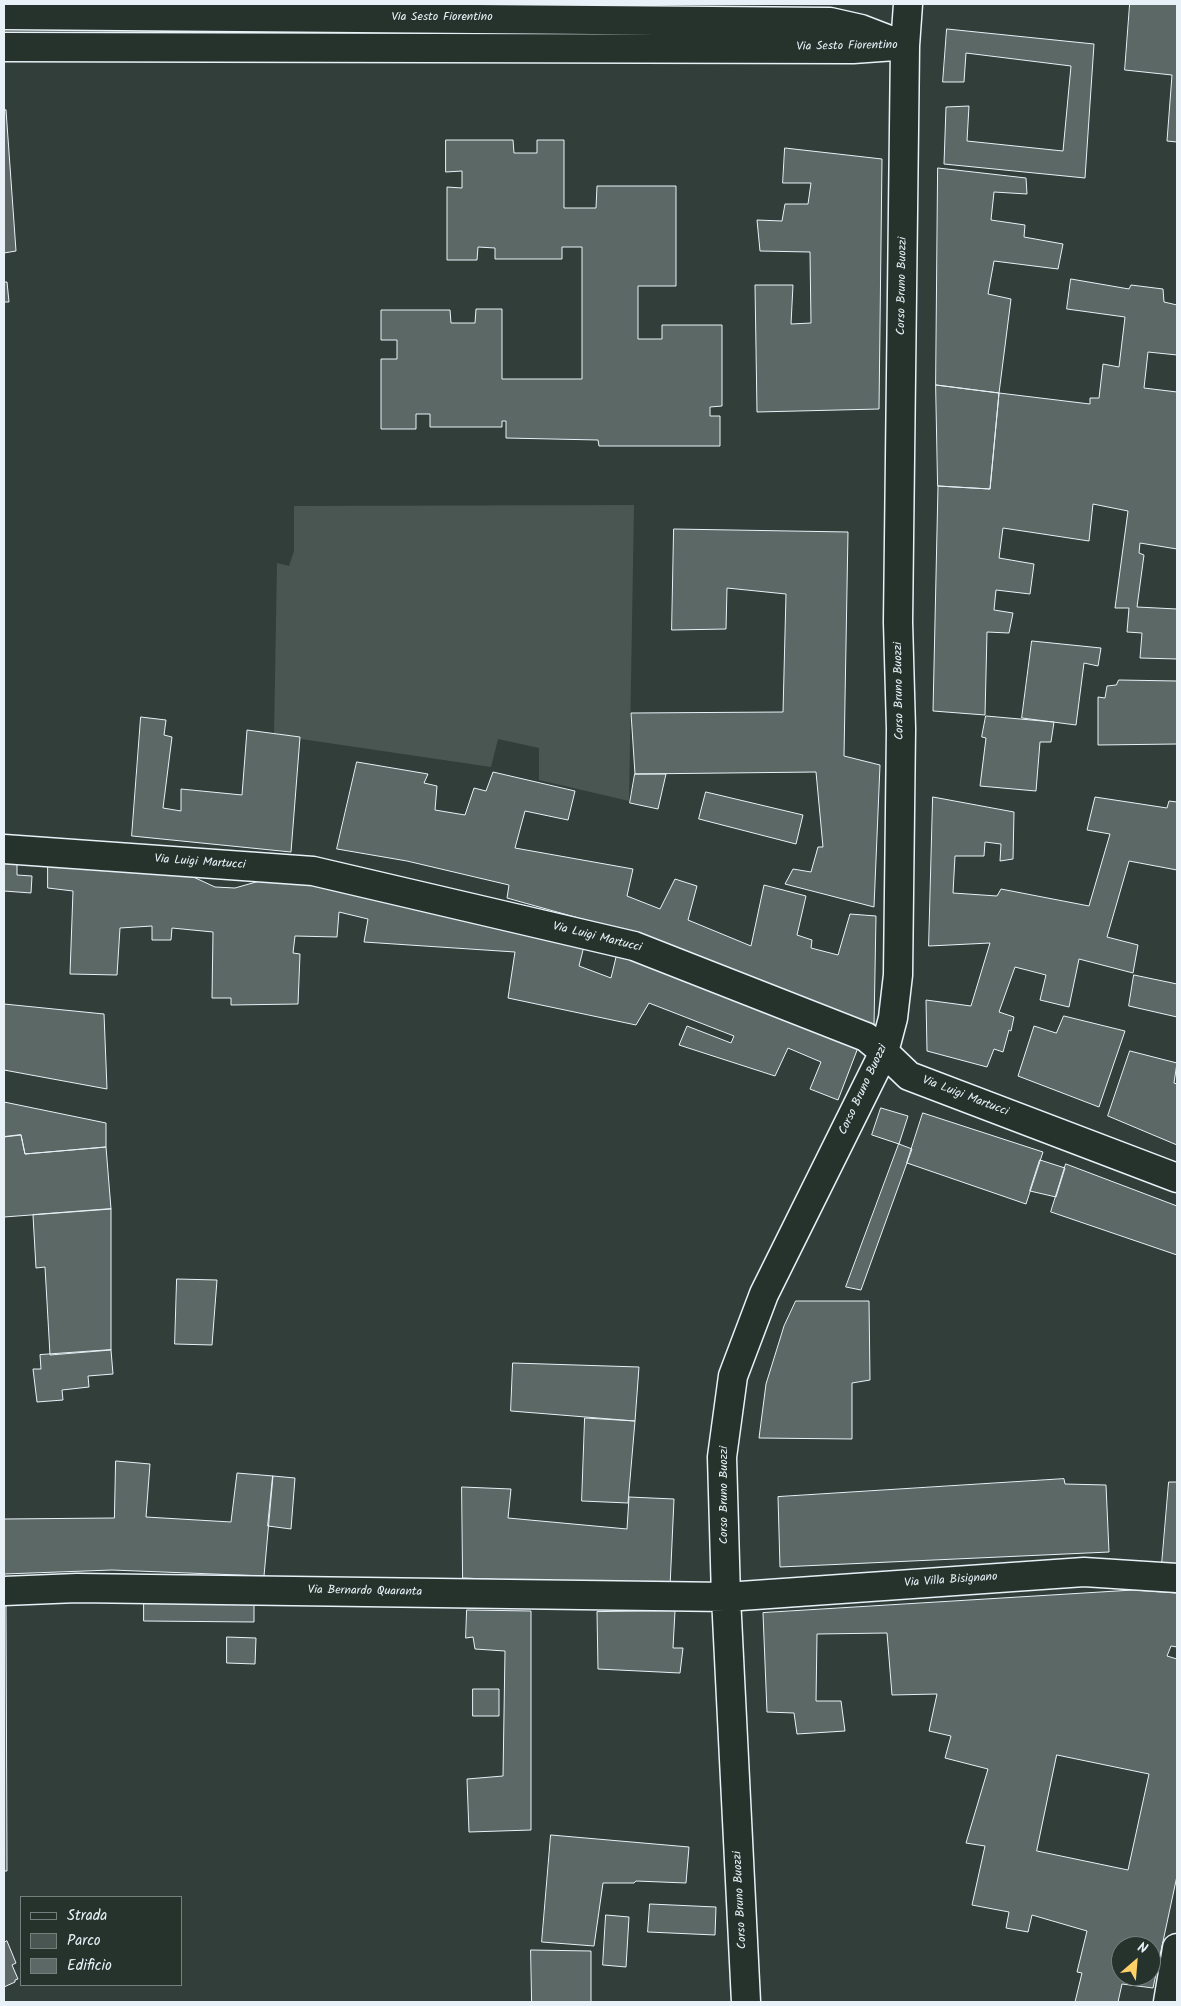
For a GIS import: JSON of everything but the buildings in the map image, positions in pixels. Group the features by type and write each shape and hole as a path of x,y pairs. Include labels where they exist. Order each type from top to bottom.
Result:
{"street":[{"name":"Corso Bruno Buozzi","path":"746,2002 726,1597 722,1457 733,1376 764,1294 884,1052 893,1018 898,975 901,729 898,622 905,46 908,4"},
{"name":"Via Sesto Fiorentino","path":"4,15 830,22 861,29 905,46"},
{"name":"Via Sesto Fiorentino","path":"4,47 854,49 905,46"},
{"name":"Via Luigi Martucci","path":"4,849 313,871 634,946 866,1037 909,1076 1177,1178"},
{"name":"Via Villa Bisignano","path":"726,1597 1084,1572 1177,1578"},
{"name":"Via Bernardo Quaranta","path":"4,1591 77,1588 726,1597"},
{"path":"1168,2002 1177,1948"}],"green space":[{"path":"634,505 629,801 539,780 539,748 498,739 491,767 274,735 277,563 289,566 294,551 294,506"}]}
